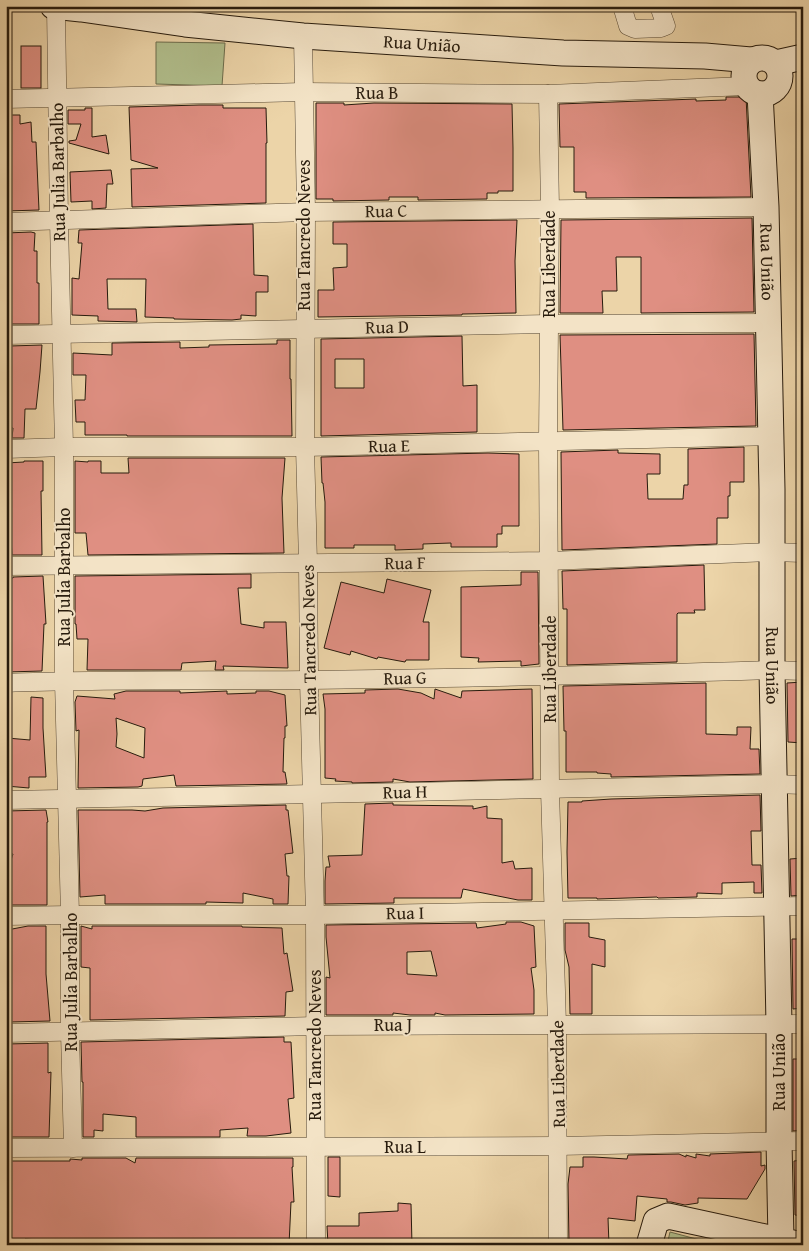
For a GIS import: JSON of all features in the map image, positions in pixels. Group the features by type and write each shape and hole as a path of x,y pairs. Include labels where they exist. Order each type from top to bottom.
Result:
{"main road":[{"name":"Rua União","path":"54,6 185,24 302,36 563,53 705,56 751,60"},
{"path":"786,71 767,58 756,58 747,64 744,75 753,90 771,92 776,88 786,71 803,57"},
{"name":"Rua União","path":"753,90 766,208 772,489 772,670 776,906 791,1024 792,1242"},
{"path":"649,1245 656,1220 668,1216 792,1242"}],"street":[{"name":"Rua Julia Barbalho","path":"54,6 64,447 64,681 70,914 70,1032 73,1148"},
{"path":"622,6 628,26 635,29 661,28 666,26 658,6"},
{"name":"Rua Tancredo Neves","path":"302,36 306,212 304,448 315,915 316,1245"},
{"name":"Rua B","path":"6,99 303,92 548,94 753,90"},
{"name":"Rua Liberdade","path":"548,94 550,209 548,442 550,790 557,1025 558,1245"},
{"name":"Rua C","path":"6,222 306,212 766,208"},
{"name":"Rua D","path":"6,335 549,324 768,323"},
{"name":"Rua E","path":"6,448 304,448 771,436"},
{"name":"Rua F","path":"6,566 550,561 772,552 803,553"},
{"name":"Rua G","path":"6,683 309,680 772,670 803,671"},
{"name":"Rua H","path":"6,800 774,784 803,785"},
{"name":"Rua I","path":"6,916 70,914 315,915 803,906"},
{"name":"Rua J","path":"6,1034 316,1026 791,1024"},
{"name":"Rua L","path":"6,1148 558,1146 791,1141"}],"green space":[{"path":"156,42 225,43 222,86 156,84"},
{"path":"670,1232 719,1245 667,1245"}],"building":[{"path":"21,46 41,46 41,88 21,88"},
{"path":"726,97 746,97 751,197 586,198 586,192 574,192 574,147 560,147 559,104 696,99 696,101 726,100"},
{"path":"316,103 344,103 344,105 374,103 512,104 513,191 487,193 487,199 418,200 418,197 389,197 389,200 333,201 333,199 316,199"},
{"path":"223,105 223,108 266,108 266,203 132,207 131,169 158,168 131,160 129,107"},
{"path":"85,108 92,108 92,137 106,135 109,154 69,143 69,141 76,140 81,124 68,124 68,110 85,110"},
{"path":"6,115 20,115 20,124 31,122 32,142 36,142 39,210 6,211"},
{"path":"111,170 113,184 107,184 106,208 92,209 92,201 71,202 70,172"},
{"path":"752,218 754,312 641,313 641,257 616,257 617,291 602,291 603,313 560,313 561,220"},
{"path":"517,220 515,261 516,313 318,317 318,290 334,290 333,268 347,267 347,244 333,244 333,222"},
{"path":"253,224 254,275 268,276 268,292 256,292 256,316 241,315 241,319 232,320 145,317 146,279 107,279 108,309 136,309 137,322 98,321 98,316 72,315 72,278 79,279 82,243 78,243 79,230"},
{"path":"6,233 35,233 34,251 37,251 39,324 9,324 9,322 6,322"},
{"path":"754,334 756,426 563,430 560,335"},
{"path":"462,336 463,386 477,385 477,432 321,436 321,339","holes":["335,359 364,359 364,388 335,388"]},
{"path":"277,340 290,340 292,436 85,435 85,422 76,422 75,400 85,400 86,375 73,375 73,353 112,355 112,343 180,342 180,348 209,347 209,345 277,344"},
{"path":"42,345 36,409 25,409 24,438 12,438 13,428 6,428 6,373 11,373 10,346"},
{"path":"744,447 744,482 730,482 728,518 717,518 717,544 562,550 561,452 618,450 618,453 660,454 660,474 647,474 648,499 683,499 684,485 688,485 688,449"},
{"path":"519,454 519,526 502,526 502,534 497,534 497,547 451,547 451,543 423,544 423,549 395,550 395,545 354,545 354,548 325,548 325,502 321,457"},
{"path":"128,458 285,458 282,498 284,553 88,555 86,533 75,533 75,461 101,461 101,473 129,473"},
{"path":"43,461 43,491 41,491 42,555 12,555 9,507 6,507 6,463"},
{"path":"704,565 705,610 694,610 695,613 677,614 677,662 567,665 567,609 563,609 562,571"},
{"path":"521,572 538,572 539,664 521,666 521,661 478,662 479,658 461,657 461,587 521,585"},
{"path":"251,574 251,588 238,588 241,624 264,628 264,622 286,622 288,668 223,666 224,670 215,670 216,661 182,663 181,670 87,670 88,639 77,639 75,624 75,576"},
{"path":"43,576 46,624 44,624 42,671 7,672 6,579"},
{"path":"387,579 431,590 423,622 429,622 429,660 406,660 405,662 378,657 377,659 351,651 350,655 324,648 341,582 384,593"},
{"path":"803,682 803,743 788,742 787,683"},
{"path":"706,683 706,734 737,735 737,727 751,727 750,749 759,749 760,774 611,777 611,774 597,772 566,772 563,686"},
{"path":"398,689 421,693 434,699 435,689 461,698 462,691 532,689 533,779 410,782 393,779 393,782 352,783 325,778 325,709 323,694 365,693 365,690"},
{"path":"126,691 180,691 180,693 227,691 227,694 269,691 285,695 287,726 285,726 283,772 285,772 287,784 176,786 174,775 143,779 142,786 138,787 78,788 79,730 76,731 75,702 77,696 115,699 114,694","holes":["116,718 145,728 144,758 116,747"]},
{"path":"31,697 43,698 46,777 29,777 29,788 6,786 7,738 30,740"},
{"path":"760,795 761,831 751,831 752,865 761,865 762,893 754,893 754,882 722,883 722,894 697,893 697,897 568,898 568,802"},
{"path":"393,803 393,805 473,806 473,809 487,806 487,818 502,819 502,863 513,861 515,869 532,868 532,900 518,900 463,889 461,898 394,898 394,903 325,904 326,867 330,867 328,856 362,855 365,804"},
{"path":"286,805 293,853 285,854 287,876 289,876 288,904 273,904 273,899 243,893 243,903 206,902 206,904 105,904 105,895 80,897 78,810 145,811 163,808"},
{"path":"46,810 48,822 47,905 6,905 6,876 13,854 6,853 6,811"},
{"path":"803,858 803,895 791,896 790,859"},
{"path":"506,922 521,922 534,926 536,967 531,968 534,990 534,1014 445,1015 435,1013 435,1015 410,1015 393,1013 393,1015 326,1015 326,977 330,978 326,925 476,923 477,928 506,924","holes":["431,951 437,976 407,974 407,952"]},
{"path":"565,923 589,923 589,937 605,940 605,967 592,964 592,1014 570,1014 569,967 565,950"},
{"path":"28,926 46,926 46,974 50,1021 10,1022 6,991 7,930"},
{"path":"81,926 92,929 92,926 242,926 282,928 284,954 287,953 293,991 286,992 285,1016 90,1020 90,968 81,967"},
{"path":"792,939 803,939 803,1008 793,1009"},
{"path":"284,1037 284,1042 291,1042 294,1098 288,1099 291,1133 247,1136 248,1128 220,1130 220,1137 136,1137 136,1117 103,1114 103,1131 94,1130 94,1137 83,1137 81,1042"},
{"path":"48,1043 48,1073 51,1072 49,1137 10,1137 8,1090 6,1090 6,1078 9,1078 7,1044"},
{"path":"793,1059 803,1059 800,1070 803,1130 793,1131"},
{"path":"761,1152 761,1166 765,1165 765,1169 747,1199 698,1198 698,1203 685,1205 667,1202 667,1199 637,1196 635,1221 608,1218 609,1245 569,1244 568,1184 570,1167 583,1167 583,1157 627,1159 628,1155 679,1154 696,1158 696,1154 710,1156 710,1154"},
{"path":"328,1157 340,1157 340,1197 328,1196"},
{"path":"82,1158 126,1158 135,1163 136,1158 293,1158 294,1202 291,1202 289,1245 53,1245 53,1241 25,1239 25,1245 6,1245 6,1163 11,1163 11,1161 70,1161 70,1159 82,1160"},
{"path":"803,1160 803,1216 795,1215 794,1161"},
{"path":"398,1203 411,1204 412,1245 328,1245 327,1226 359,1226 359,1213 398,1211"}]}
